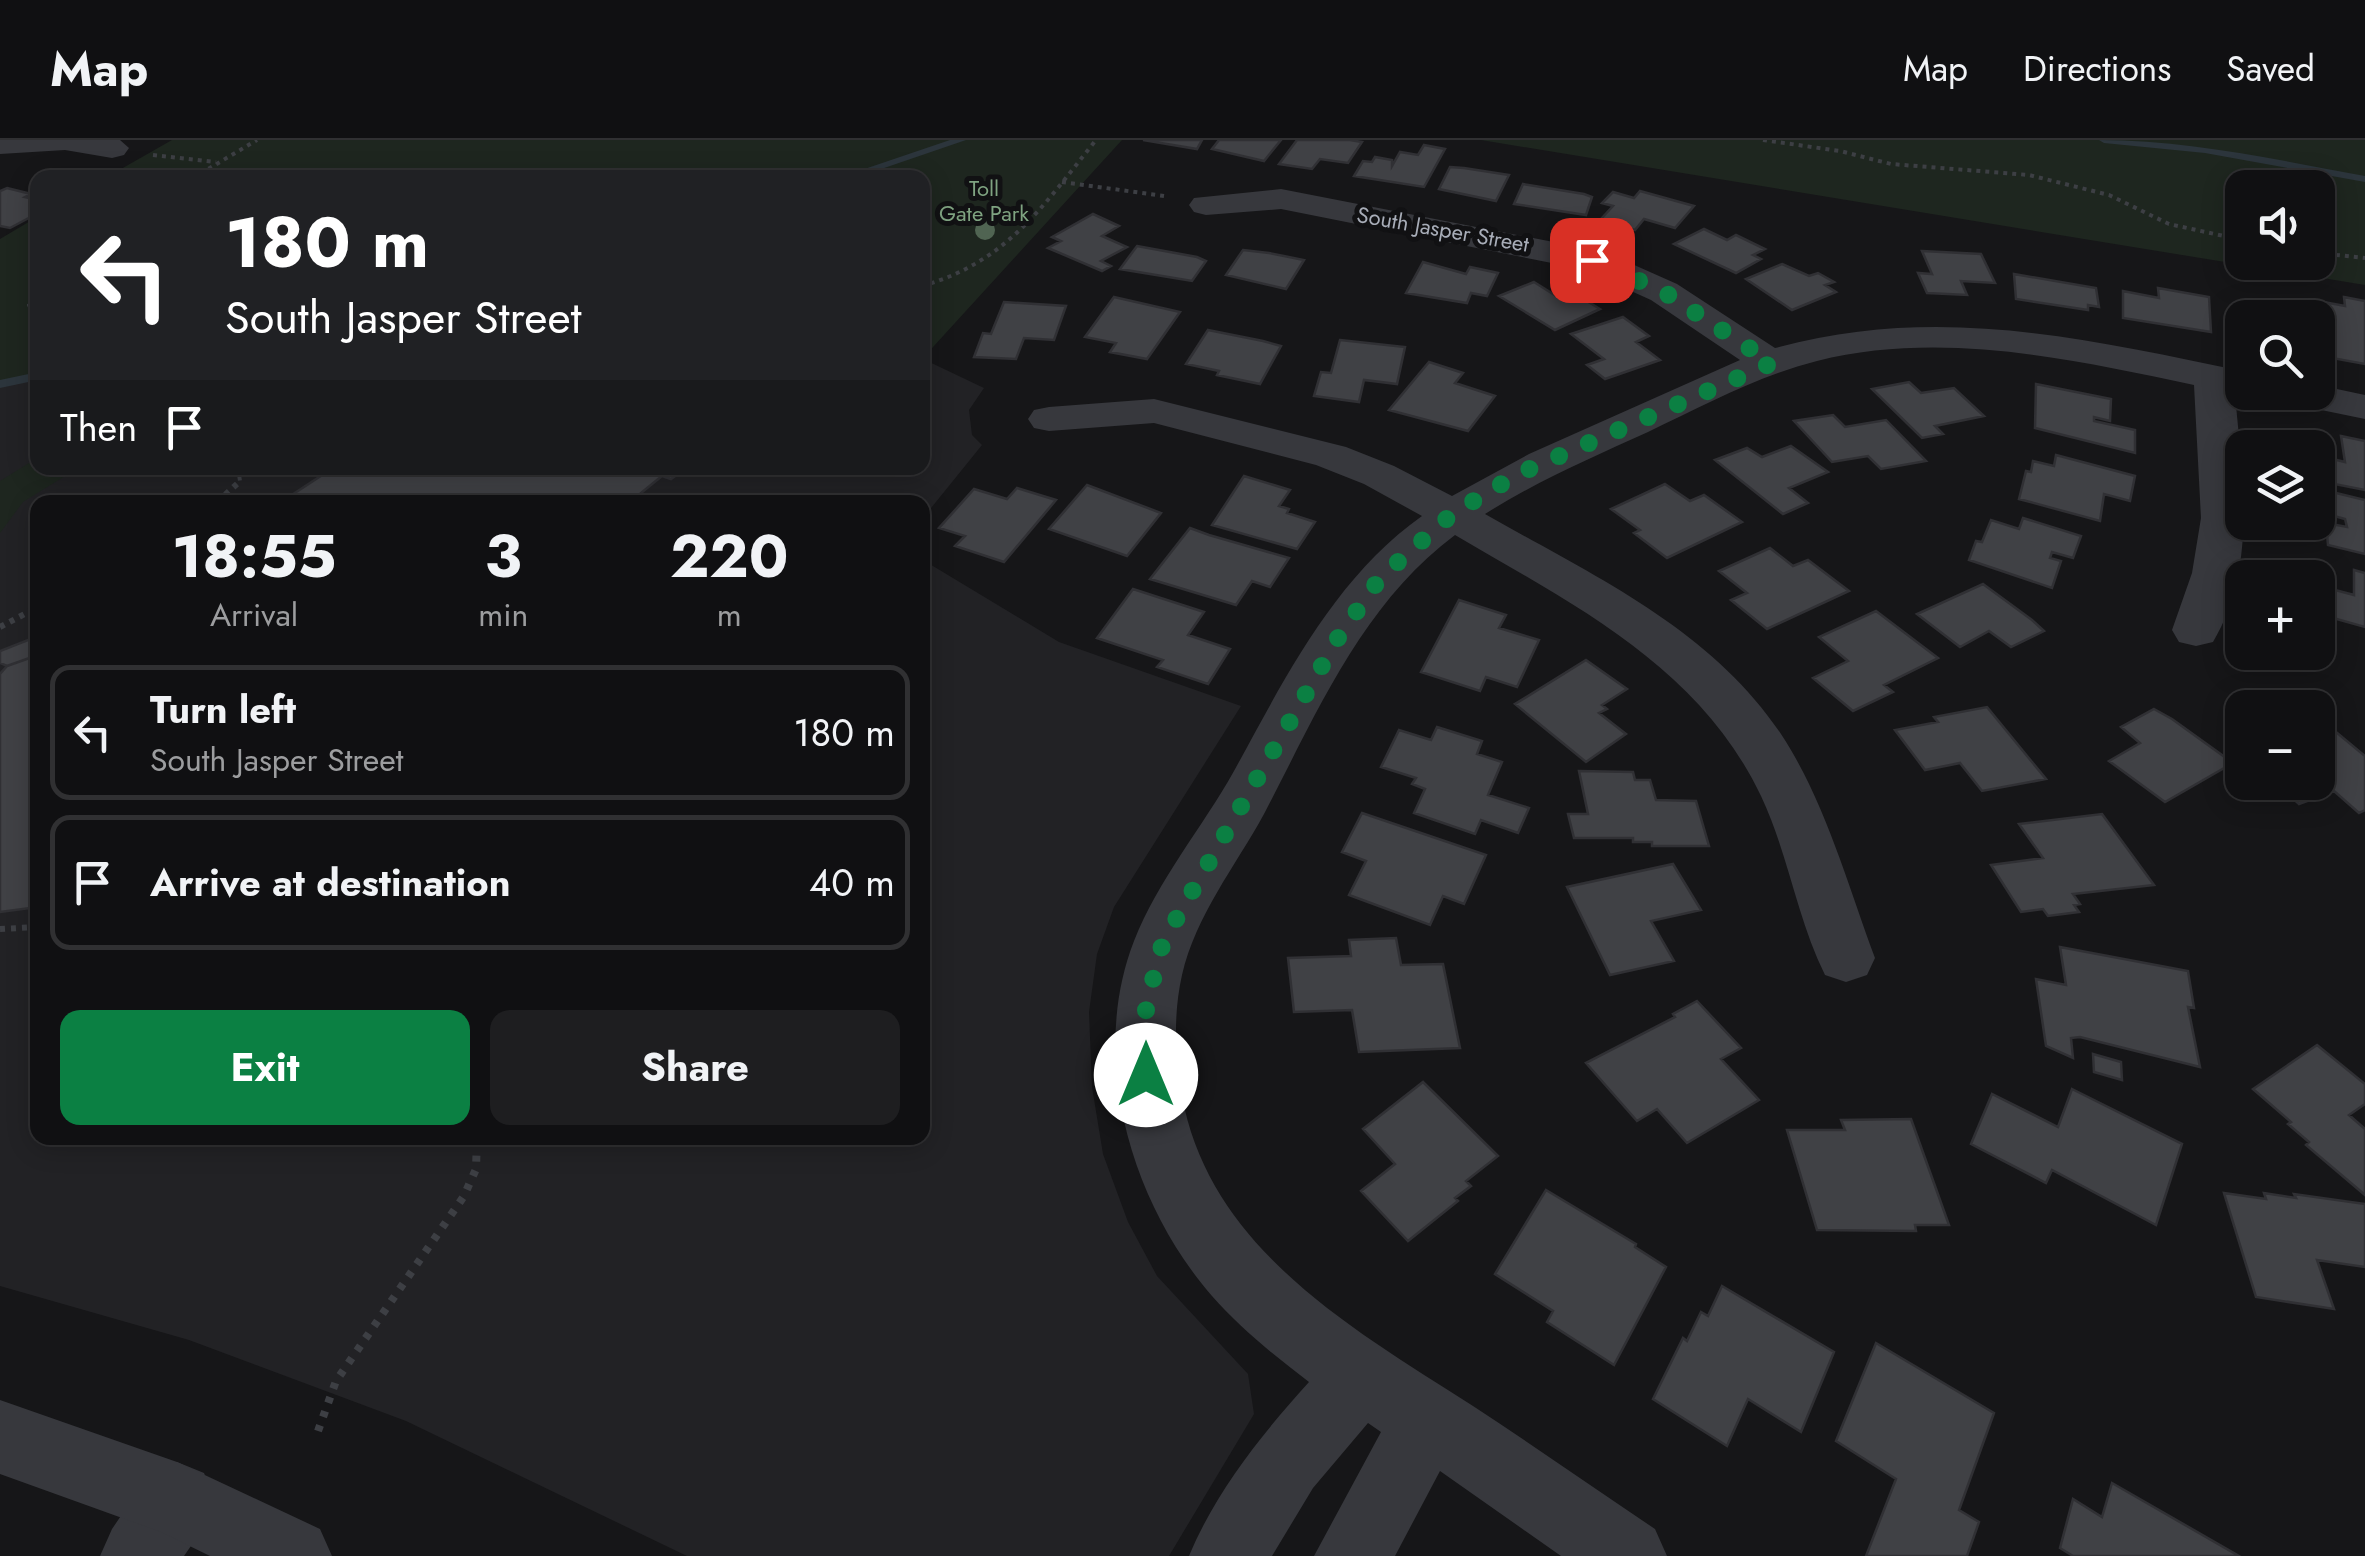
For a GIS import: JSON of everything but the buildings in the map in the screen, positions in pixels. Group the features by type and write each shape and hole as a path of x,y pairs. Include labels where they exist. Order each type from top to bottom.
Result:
{"street":[{"path":"0,144 65,140 112,148"},
{"name":"South Jasper Street","path":"1206,205 1280,199 1574,255 1634,276 1664,292 1772,363"},
{"path":"1628,1556 1287,1322 1224,1256 1188,1203 1156,1130 1146,1075 1146,1006 1163,942 1338,638 1380,578 1452,514 1518,474 1772,363 1862,340 1914,336 2046,344 2225,379"},
{"path":"2335,401 2365,407"},
{"path":"2196,630 2215,573 2223,518 2227,410"},
{"path":"1049,418 1154,411 1331,456 1379,475 1452,514 1632,618 1681,655 1725,699 1762,748 1790,801 1846,958"},
{"path":"1228,1556 1287,1462 1361,1376"},
{"path":"1353,1556 1428,1420"},
{"path":"0,1437 158,1528 293,1556"}],"path":[{"path":"204,170 257,140"},
{"path":"930,284 962,274 983,261 1026,223 1096,140"},
{"path":"1762,140 1840,151 1891,164 2041,178 2109,196 2169,224 2225,236"},
{"path":"112,148 216,162"},
{"path":"1061,182 1206,205"},
{"path":"2335,255 2365,258"},
{"path":"225,495 240,481 239,475"},
{"path":"0,627 30,612"},
{"path":"0,929 30,927"},
{"path":"318,1431 336,1381 464,1196 476,1169 478,1145"}],"shaded area":[{"path":"930,362 984,388 969,410 972,435 982,445 930,509 930,495 30,495 30,1145 930,1145 930,564 1059,642 1241,706 1114,907 1097,954 1089,1012 1092,1087 1103,1154 1128,1222 1157,1276 1248,1374 1254,1414 1169,1556 687,1556 406,1421 189,1340 0,1286 0,381 30,375 30,475 930,475"}],"green space":[{"name":"Toll Gate Park","path":"172,140 1122,140 930,350 930,170 119,170"},
{"path":"1481,140 2365,140 2365,285 2335,280 2335,170 2225,170 2225,262"},
{"path":"30,221 30,375 0,381 0,239"},
{"path":"30,462 30,475 67,475 30,495 0,533 0,481"}],"waterway":[{"path":"868,170 961,140"},
{"path":"2104,140 2205,150 2365,179"},
{"path":"0,384 30,378"}],"route":[{"path":"1146,1075 1146,1006 1163,942 1338,638 1380,578 1452,514 1518,474 1772,363 1664,292 1592,260"}]}
